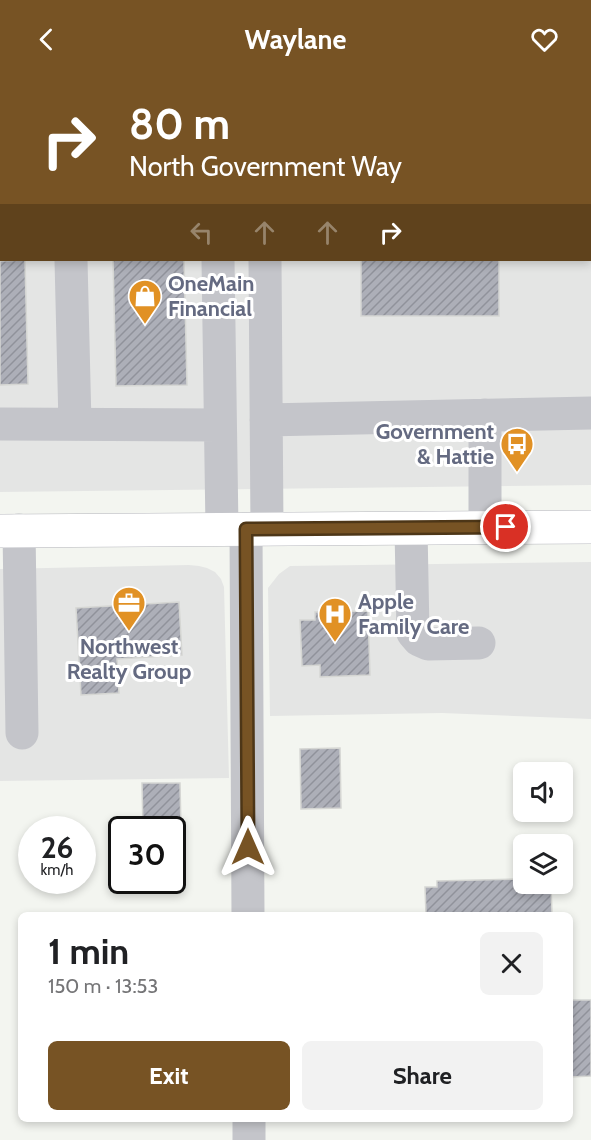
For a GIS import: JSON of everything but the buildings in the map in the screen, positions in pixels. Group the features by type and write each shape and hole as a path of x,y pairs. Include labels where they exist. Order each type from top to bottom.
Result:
{"main road":[{"path":"9,530 591,526"}],"street":[{"path":"71,261 75,424"},
{"path":"218,261 220,425 245,529"},
{"path":"248,912 245,529 266,420 265,261"},
{"path":"266,420 591,413"},
{"path":"485,415 485,527"},
{"path":"0,424 220,425"},
{"path":"411,528 413,633 419,640 428,644 479,643"},
{"path":"9,530 22,733"},
{"path":"249,1122 249,1140"}],"shaded area":[{"path":"0,261 591,261 591,485 0,492"},
{"path":"591,562 591,719 442,713 270,716 268,588 279,574 290,566"},
{"path":"189,565 215,572 224,587 229,778 0,781 0,569"}],"place":[{"name":"OneMain Financial","path":"145,325"},
{"name":"Government & Hattie","path":"517,473"},
{"name":"Northwest Realty Group","path":"129,632"},
{"name":"Apple Family Care","path":"335,643"}],"route":[{"path":"248,847 246,529 506,527"}]}
